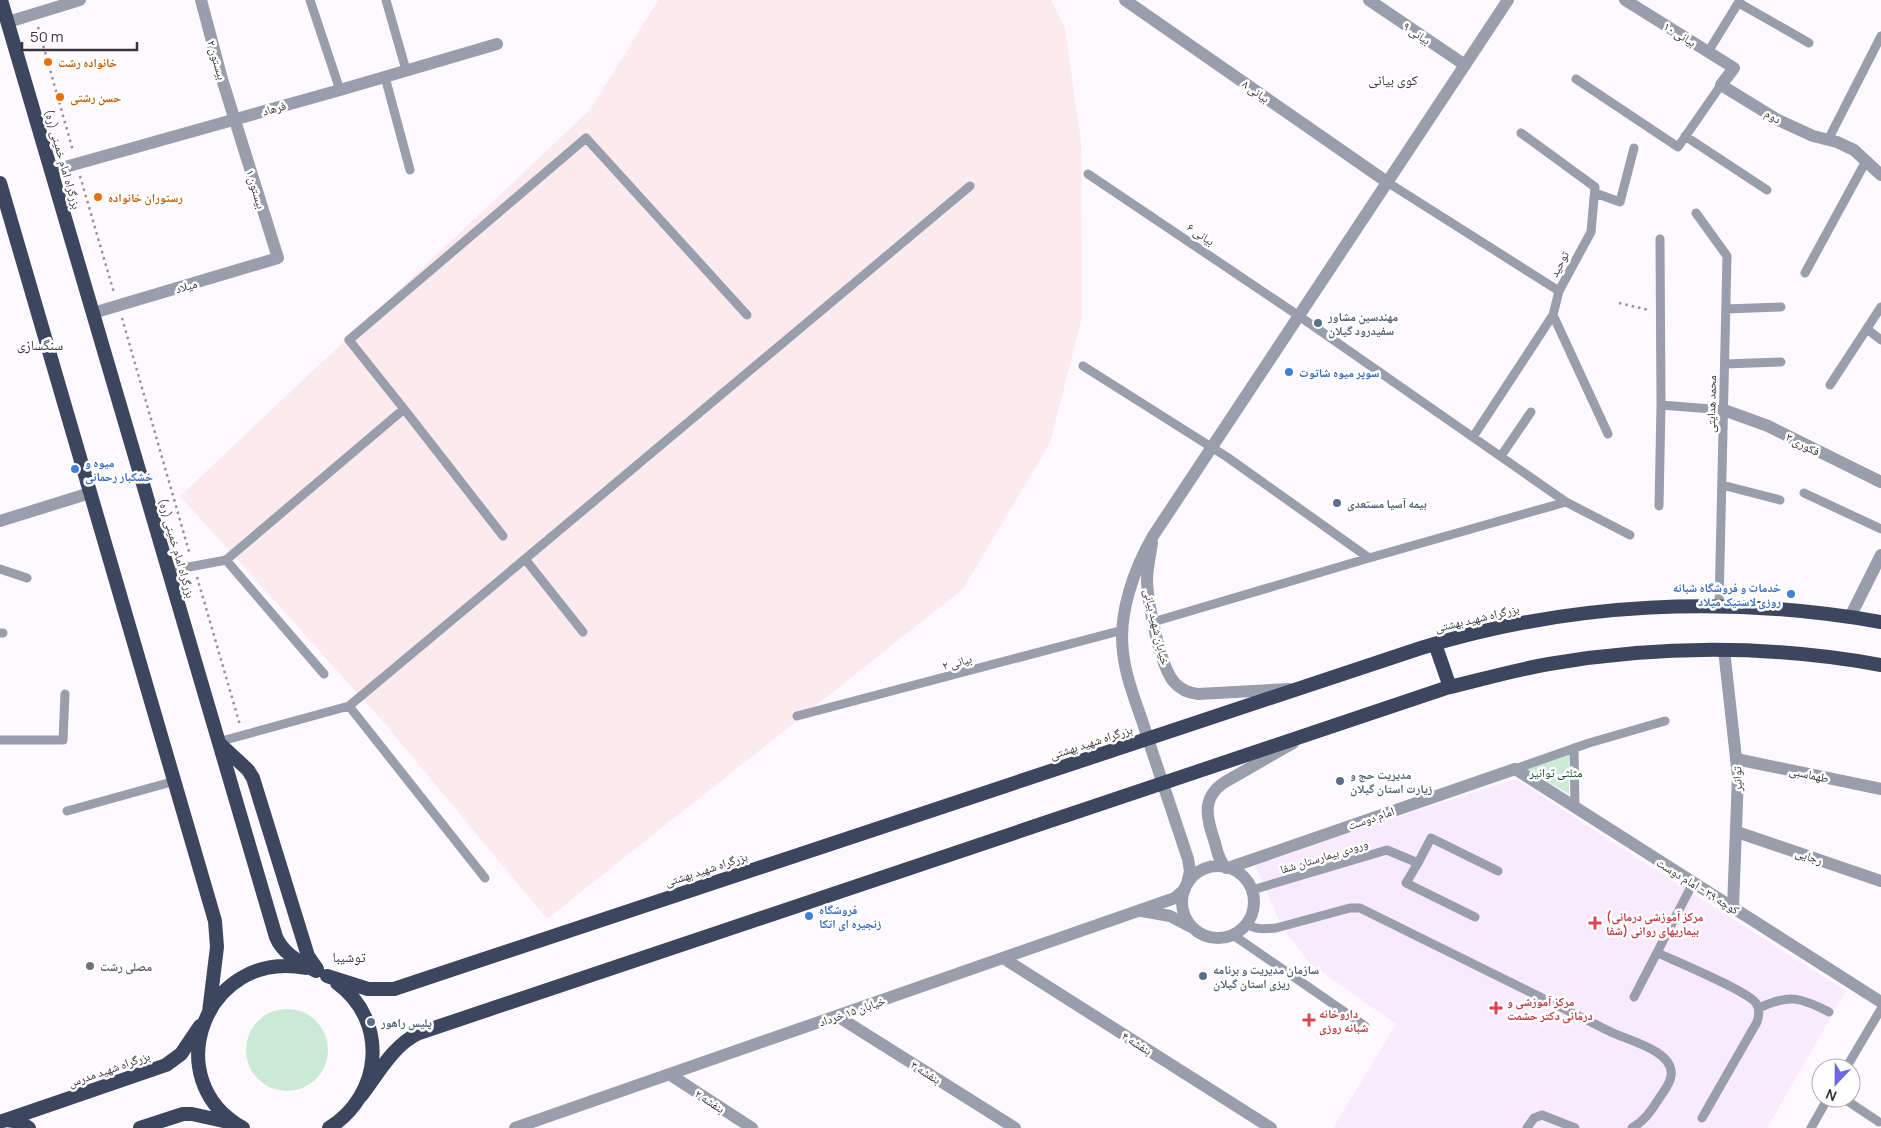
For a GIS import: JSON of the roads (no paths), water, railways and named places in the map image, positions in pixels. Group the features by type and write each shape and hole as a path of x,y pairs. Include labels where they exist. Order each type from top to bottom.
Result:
{"highway":[{"name":"بزرگراه امام خمینی (ره)","path":"1,0 278,942 282,949 293,958 322,974"},
{"path":"1,188 216,927 218,947 208,1013 199,1047 202,1076 208,1092 217,1106 240,1126"},
{"name":"بزرگراه شهید بهشتی","path":"322,974 368,990 394,989 1435,644 1508,626 1574,614 1649,607 1719,606 1776,608 1881,622"},
{"path":"1435,644 1450,687"},
{"path":"328,1128 346,1115 400,1046 419,1033 1450,687 1518,670 1592,658 1659,652 1724,650 1794,654 1881,665"},
{"path":"218,742 248,770 253,778 311,962 322,974 340,985 352,996 362,1010 369,1029 372,1061 368,1081 361,1096"},
{"name":"بزرگراه شهید مدرس","path":"3,1122 166,1064 181,1054 218,998 230,986 255,971 279,966 300,967 322,974"},
{"path":"140,1128 179,1114 240,1126"},
{"path":"3,1122 20,1122 29,1128"}],"street":[{"path":"8,22 80,0"},
{"name":"بیستون ۲","path":"200,0 235,119"},
{"name":"بیانی ۸","path":"1125,0 1387,182"},
{"name":"بیانی ۹","path":"1369,0 1465,65"},
{"path":"1153,536 1508,0"},
{"name":"بیانی ۱۰","path":"1625,0 1734,68 1722,85"},
{"name":"فرهاد","path":"51,171 497,44"},
{"name":"دوم","path":"1722,85 1778,120 1813,136 1854,150 1881,175"},
{"name":"بیستون ۱","path":"235,119 278,258"},
{"name":"میلاد","path":"93,313 278,258"},
{"name":"فکوری ۳","path":"1724,410 1768,426 1881,482"},
{"path":"0,521 90,493"},
{"name":"خیابان شهید بیانی","path":"1153,536 1147,580 1153,622 1168,674 1176,685 1188,692 1202,694 1298,689"},
{"name":"خیابان شهید بیانی","path":"1153,536 1132,580 1124,630 1123,652 1125,665 1148,739 1188,859 1190,871 1186,887"},
{"path":"1850,617 1881,555"},
{"name":"توانیر","path":"1724,650 1738,776 1733,908"},
{"path":"1137,911 1155,912 1170,916 1199,932 1216,938 1233,935 1247,924 1254,908 1252,890 1244,878 1227,868 1220,860 1207,818 1208,804 1217,788 1225,782 1313,732"},
{"name":"طهماسبی","path":"1736,759 1881,789"},
{"name":"امام دوست","path":"1227,868 1515,769"},
{"name":"کوچه ۳۹ - امام دوست","path":"1515,769 1881,1002"},
{"name":"رجایی","path":"1737,832 1881,879"},
{"path":"1199,932 1190,923 1184,911 1183,903 1186,887 1193,877 1205,869 1214,867 1227,868"},
{"name":"خیابان ۱۵ خرداد","path":"515,1128 1176,898 1186,887"},
{"name":"بنفشه ۴","path":"1003,958 1271,1128"},
{"name":"بنفشه ۳","path":"837,1016 1015,1128"},
{"name":"بنفشه ۲","path":"669,1074 752,1128"}],"lane":[{"path":"310,0 340,90"},
{"path":"386,0 406,70"},
{"path":"1708,52 1740,1 1809,43"},
{"path":"1828,140 1881,36"},
{"path":"385,77 410,170"},
{"path":"1576,79 1678,147 1722,85"},
{"path":"1522,133 1596,187 1595,193 1620,202 1634,148"},
{"path":"1685,136 1768,190"},
{"path":"503,536 349,340 586,138 747,315"},
{"path":"1805,273 1866,161"},
{"name":"بیانی ۶","path":"1088,174 1299,316 1566,502 1630,534"},
{"path":"1387,182 1559,291"},
{"path":"218,742 349,706 970,186"},
{"name":"توحید","path":"1473,437 1553,315 1559,291 1591,232 1595,193"},
{"name":"محمد هدایتی","path":"1696,213 1727,256 1719,606"},
{"path":"1659,506 1661,406 1660,239"},
{"path":"1726,309 1780,307"},
{"path":"1830,385 1881,307"},
{"path":"1553,315 1608,434"},
{"path":"1867,329 1881,340"},
{"path":"1725,364 1781,362"},
{"path":"1084,366 1212,447 1369,558"},
{"path":"1661,406 1724,410"},
{"path":"168,571 226,560 404,409"},
{"path":"1501,456 1532,412"},
{"path":"1722,485 1780,500"},
{"path":"1804,493 1881,529"},
{"path":"1153,622 1566,502"},
{"path":"525,559 583,632"},
{"path":"226,560 324,674"},
{"path":"0,569 27,578"},
{"name":"بیانی ۲","path":"797,716 1124,630"},
{"path":"0,740 63,740 65,694"},
{"path":"349,706 485,878"},
{"path":"1515,769 1574,748 1665,721"},
{"path":"1574,748 1575,807"},
{"path":"68,811 175,782"},
{"path":"1475,917 1406,883 1431,838 1498,871"},
{"name":"ورودی بیمارستان شفا","path":"1252,890 1387,850 1418,863"},
{"path":"1634,997 1693,883"},
{"path":"1247,924 1251,927 1264,929 1276,928 1350,908 1360,908 1613,1033 1656,1052 1665,1057 1671,1066 1672,1077 1645,1119 1632,1128"},
{"path":"1233,935 1365,1026"},
{"path":"1658,953 1740,992 1755,1002 1758,1008 1757,1022 1702,1118"},
{"path":"1758,1008 1779,1000 1794,998 1808,1001 1829,1012"},
{"path":"1852,1058 1881,1009"},
{"path":"1811,1128 1822,1108"},
{"path":"1858,1108 1879,1122"},
{"path":"1527,1128 1534,1118 1542,1115 1576,1128"}],"place":[{"name":"خانواده رشت","path":"48,62"},
{"name":"حسن رشتی","path":"60,97"},
{"name":"رستوران خانواده","path":"98,197"},
{"name":"مهندسین مشاور سفیدرود گیلان","path":"1318,323"},
{"name":"سوپر میوه شاتوت","path":"1289,372"},
{"name":"میوه و خشکبار رحمانی","path":"75,469"},
{"name":"بیمه آسیا مستعدی","path":"1337,503"},
{"name":"خدمات و فروشگاه شبانه روزی لاستیک میلاد","path":"1791,594"},
{"name":"مدیریت حج و زیارت استان گیلان","path":"1340,781"},
{"name":"فروشگاه زنجیره ای اتکا","path":"809,916"},
{"name":"(مرکز آموزشی درمانی بیماریهای روانی (شفا","path":"1595,923"},
{"name":"مصلی رشت","path":"90,966"},
{"name":"سازمان مدیریت و برنامه ریزی استان گیلان","path":"1203,976"},
{"name":"مرکز آموزشی و ‌درمانی دکتر حشمت","path":"1496,1008"},
{"name":"داروخانه شبانه روزی","path":"1309,1020"},
{"name":"پلیس راهور","path":"371,1022"}],"district":[{"name":"کوی بیانی","path":"1393,79"},
{"name":"سنگسازی","path":"40,344"},
{"name":"توشیبا","path":"349,956"}],"park label":[{"name":"مثلثی توانیر","path":"1556,772"}]}
